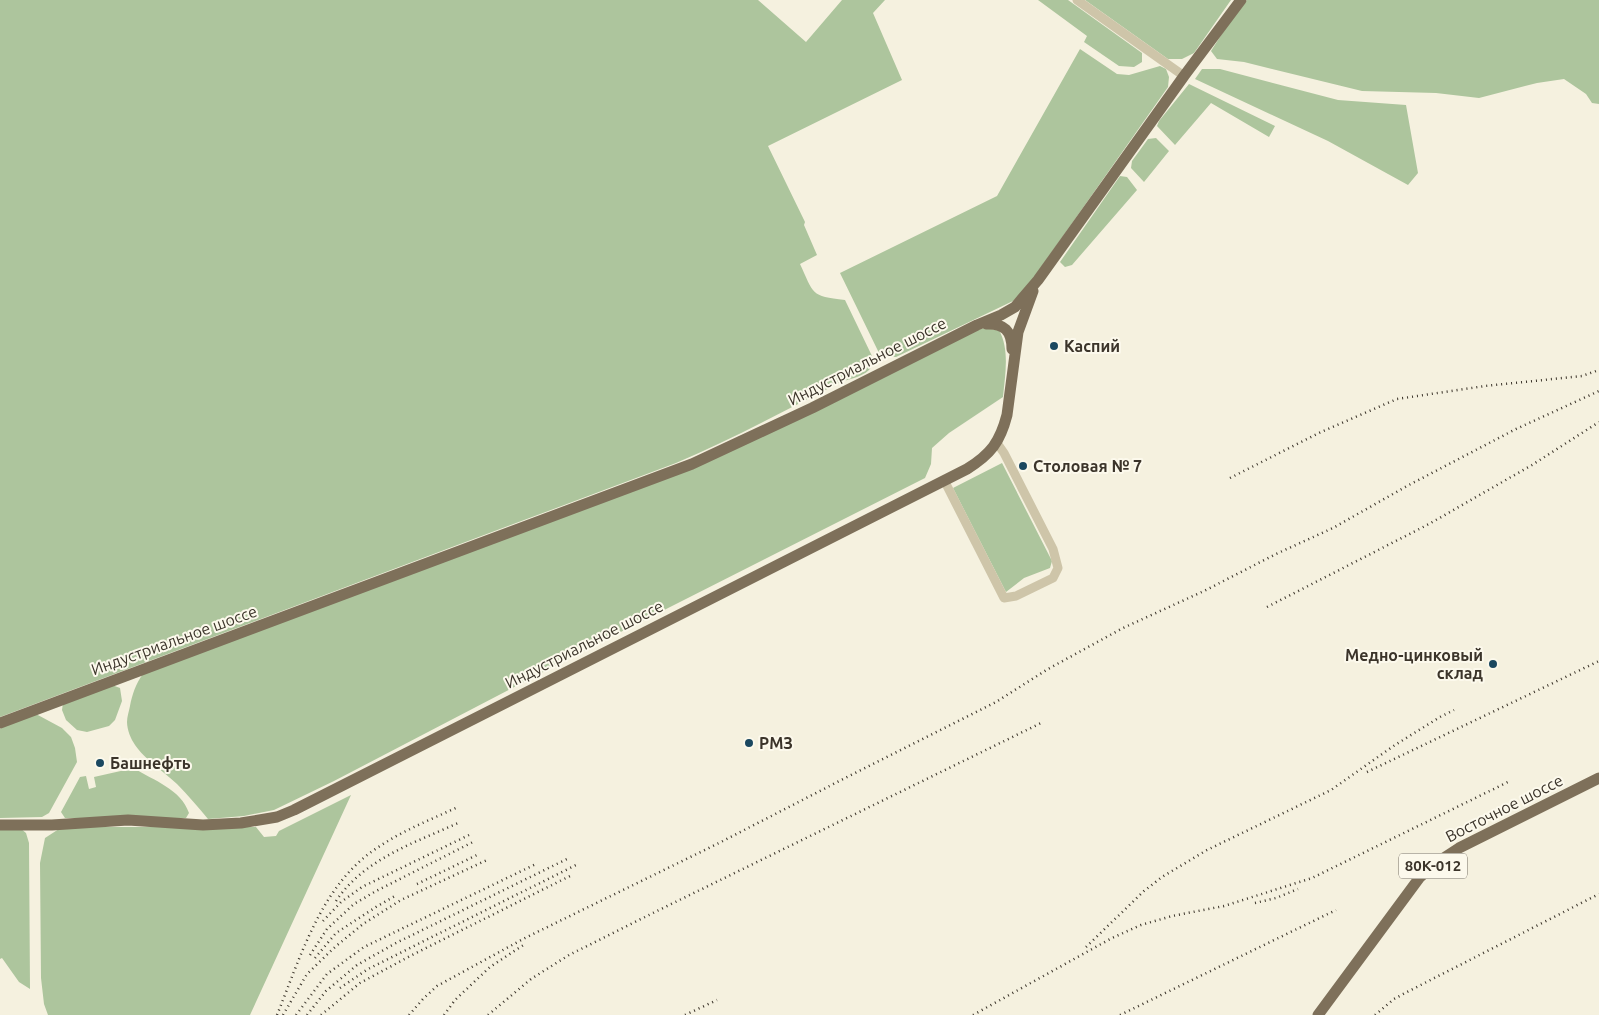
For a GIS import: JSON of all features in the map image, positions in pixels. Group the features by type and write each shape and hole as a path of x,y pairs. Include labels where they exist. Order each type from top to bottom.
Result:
{"main road":[{"name":"Индустриальное шоссе","path":"0,723 692,464 812,408 1015,307 1038,280 1184,76 1241,0"},
{"name":"Индустриальное шоссе","path":"0,825 52,825 128,820 203,825 241,823 277,817 944,480 982,460 997,443 1008,415 1019,330 1038,280"},
{"path":"977,325 997,323 1004,327 1009,334 1012,344 1013,369"},
{"name":"Восточное шоссе","path":"1318,1015 1420,877 1436,863 1459,848 1599,778"}],"street":[{"path":"1076,0 1184,76"},
{"path":"944,480 1004,598 1016,596 1053,578 1058,568 1053,549 1004,453 997,443"}],"green space":[{"path":"0,0 758,0 806,42 842,0 885,0 873,13 902,80 768,146 805,222 804,225 817,255 800,264 808,282 811,288 819,295 845,300 872,356 871,367 862,375 837,384 737,435 676,463 0,717"},
{"path":"1038,0 1068,0 1142,53 1142,62 1134,67 1119,66 1084,42 1087,36"},
{"path":"1085,0 1231,0 1194,53 1182,59 1168,59"},
{"path":"1247,0 1599,0 1599,104 1592,103 1586,94 1564,79 1537,83 1479,98 1436,93 1362,91 1244,62 1217,59 1211,51"},
{"path":"1080,49 1117,74 1129,75 1160,66 1166,69 1169,77 1168,87 1025,290 1013,301 896,357 883,356 879,353 840,273 997,196"},
{"path":"1202,69 1220,69 1338,100 1406,105 1418,173 1408,185 1328,141 1195,79"},
{"path":"1189,84 1275,126 1269,137 1211,103 1175,145 1157,126"},
{"path":"1156,138 1169,151 1144,182 1131,168 1132,161 1148,139"},
{"path":"1120,176 1127,177 1137,190 1072,265 1065,267 1060,262"},
{"path":"979,328 999,330 1005,346 1006,363 1003,397 949,433 932,448 931,464 925,478 595,645 334,781 274,810 244,816 208,819 181,788 146,757 133,741 129,732 127,718 135,689 143,674 689,470"},
{"path":"1002,463 1052,561 1050,568 1024,578 1006,592 953,488"},
{"path":"112,685 120,688 122,701 115,720 109,726 87,732 77,730 66,720 62,710 63,703"},
{"path":"36,714 62,728 71,737 77,762 49,813 42,817 0,818 0,729"},
{"path":"134,768 166,786 180,798 189,813 186,818 65,818 61,812 80,777 86,776 89,789 96,787 94,777"},
{"path":"351,795 250,1015 48,1015 44,1004 41,978 40,863 45,838 62,827 256,827 264,837 276,836 279,831"},
{"path":"20,828 26,833 29,843 30,989 19,982 2,958 0,959 0,829"}],"railway":[{"path":"1230,478 1321,432 1397,399 1485,386 1582,376 1599,370"},
{"path":"409,1015 437,986 525,938 719,843 996,702 1048,669 1123,628 1333,528 1407,486 1516,429 1599,391"},
{"path":"1267,607 1429,524 1532,465 1599,422"},
{"path":"1367,772 1599,661"},
{"path":"1086,947 1144,891 1162,877 1207,850 1331,790 1395,745 1454,710"},
{"path":"488,1015 531,979 569,955 1041,723"},
{"path":"973,1015 1112,938 1141,925 1172,916 1224,906 1312,878 1508,782"},
{"path":"277,1015 316,922 328,900 343,879 360,861 389,840 458,807"},
{"path":"336,901 347,886 375,863 407,845 458,823"},
{"path":"323,921 341,902 362,887 469,835"},
{"path":"310,955 327,929 354,904 473,842"},
{"path":"417,884 477,855"},
{"path":"307,1015 326,991 357,965 396,943 569,858"},
{"path":"283,1015 307,974 363,924 401,900 487,860"},
{"path":"296,1015 327,974 364,947 536,864"},
{"path":"340,988 368,969 578,864"},
{"path":"321,1015 360,983 572,875"},
{"path":"1255,903 1276,898 1298,889"},
{"path":"1375,1015 1394,999 1599,894"},
{"path":"315,958 336,933 395,896"},
{"path":"1120,1015 1336,910"},
{"path":"444,1015 455,1000 490,967 525,944"},
{"path":"685,1015 717,1000"}],"place":[{"name":"Каспий","path":"1054,346"},
{"name":"Столовая № 7","path":"1023,466"},
{"name":"Медно-цинковый склад","path":"1493,664"},
{"name":"РМЗ","path":"749,743"},
{"name":"Башнефть","path":"100,763"}]}
